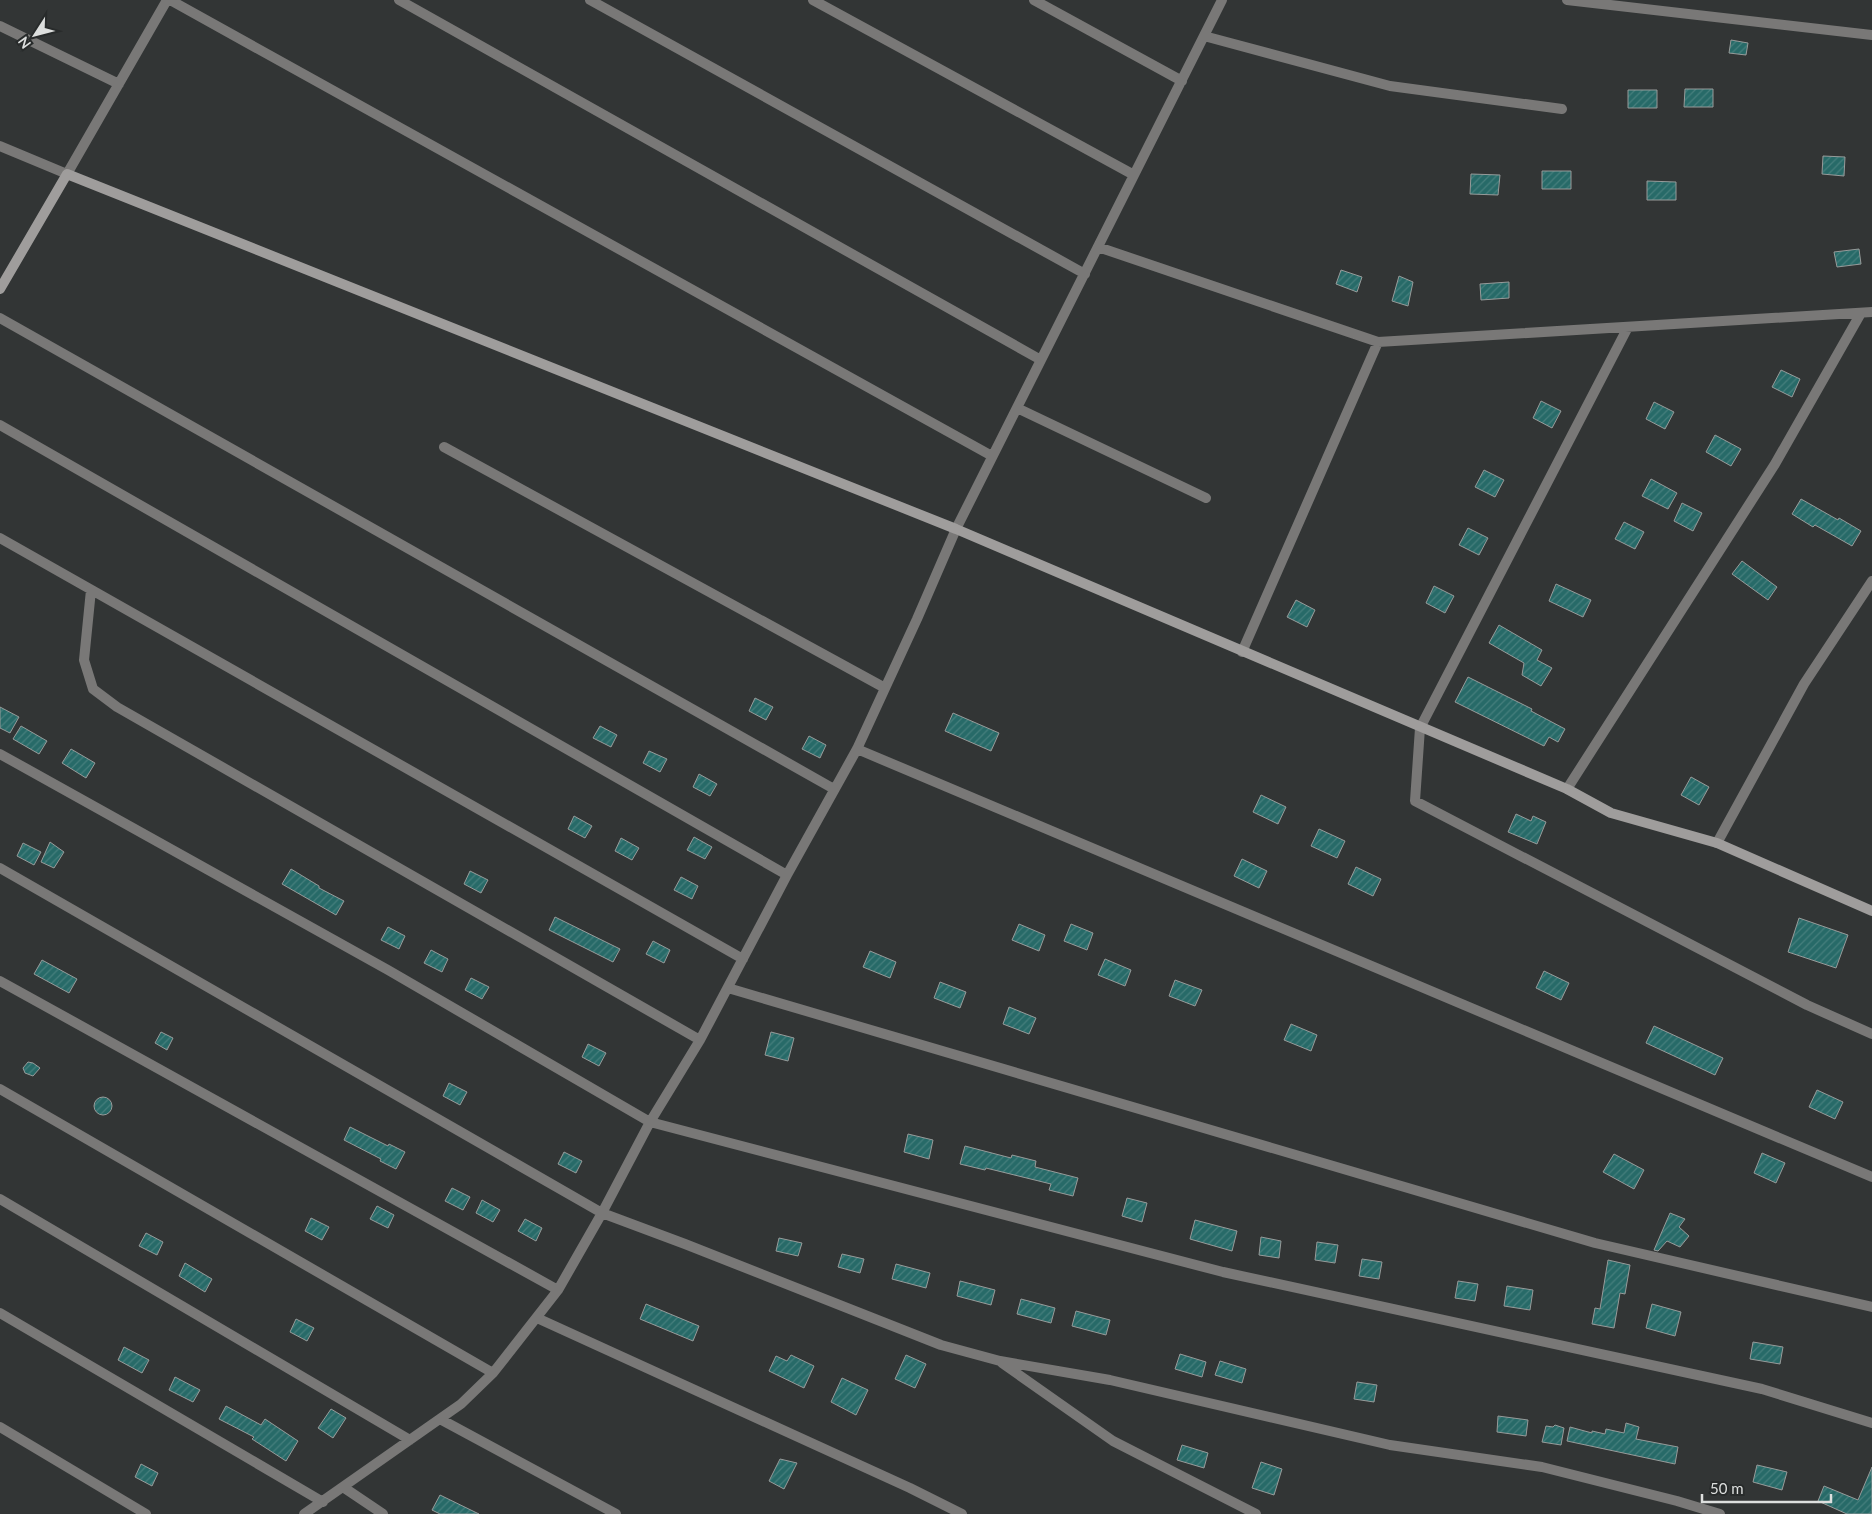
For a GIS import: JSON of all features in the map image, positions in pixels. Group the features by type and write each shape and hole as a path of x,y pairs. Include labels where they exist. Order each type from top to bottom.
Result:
{"street":[{"path":"0,289 169,0 992,456"},
{"path":"399,0 1041,360"},
{"path":"590,0 1085,274"},
{"path":"813,0 1134,175"},
{"path":"1034,0 1182,81"},
{"path":"304,1514 460,1404 494,1373 558,1290 602,1213 650,1122 700,1040 787,875 857,749 956,529 1222,0"},
{"path":"1568,0 1872,35"},
{"path":"0,26 119,84"},
{"path":"1204,36 1390,86 1562,109"},
{"path":"0,146 956,529 1567,789 1611,813 1717,843 1872,911"},
{"path":"1098,247 1378,342 1872,312"},
{"path":"1567,789 1775,464 1861,313"},
{"path":"0,318 834,789"},
{"path":"1628,327 1420,728 1414,801 1807,1006 1872,1034"},
{"path":"1242,652 1378,342"},
{"path":"1017,408 1206,498"},
{"path":"0,425 787,875"},
{"path":"444,447 885,688"},
{"path":"0,538 743,959"},
{"path":"1717,843 1804,684 1872,581"},
{"path":"91,590 84,660 93,689 116,708 700,1040"},
{"path":"857,749 1872,1177"},
{"path":"0,754 388,970 650,1122 1223,1272 1762,1389 1872,1423"},
{"path":"0,868 602,1213 941,1345 1000,1361 1110,1380 1390,1445 1542,1467 1677,1501 1720,1514"},
{"path":"0,981 558,1290"},
{"path":"728,988 1595,1243 1872,1307"},
{"path":"0,1089 494,1373"},
{"path":"0,1199 410,1440"},
{"path":"0,1313 323,1502"},
{"path":"537,1318 910,1488 962,1514"},
{"path":"1000,1361 1113,1441 1256,1514"},
{"path":"440,1419 616,1514"},
{"path":"0,1427 146,1514"},
{"path":"344,1487 383,1514"}],"building":[{"path":"1731,40 1748,43 1746,55 1729,53"},
{"path":"1685,89 1713,89 1713,107 1684,107"},
{"path":"1628,90 1657,90 1657,108 1628,108"},
{"path":"1823,156 1845,157 1844,176 1822,174"},
{"path":"1542,171 1571,171 1571,189 1542,189"},
{"path":"1471,174 1500,175 1498,195 1470,194"},
{"path":"1647,181 1676,182 1676,200 1647,200"},
{"path":"1859,249 1861,264 1837,267 1834,252"},
{"path":"1341,270 1362,277 1357,292 1336,284"},
{"path":"1399,276 1413,282 1408,306 1392,301"},
{"path":"1509,282 1509,298 1481,300 1480,284"},
{"path":"1781,370 1800,379 1792,397 1772,387"},
{"path":"1541,401 1561,411 1552,428 1533,418"},
{"path":"1654,402 1674,412 1665,429 1646,419"},
{"path":"1715,435 1741,449 1731,466 1706,452"},
{"path":"1484,470 1504,480 1495,497 1475,487"},
{"path":"1651,479 1677,493 1668,509 1642,496"},
{"path":"1801,499 1861,531 1852,546 1815,525 1813,527 1792,514"},
{"path":"1682,503 1702,513 1693,531 1674,521"},
{"path":"1624,522 1644,532 1635,549 1615,539"},
{"path":"1468,528 1488,538 1479,555 1459,545"},
{"path":"1742,561 1777,587 1768,600 1732,574"},
{"path":"1556,584 1591,600 1583,617 1549,601"},
{"path":"1434,586 1454,596 1445,613 1426,603"},
{"path":"1296,600 1315,610 1307,627 1287,617"},
{"path":"1499,625 1542,650 1537,660 1552,668 1541,686 1522,675 1524,663 1489,643"},
{"path":"1468,677 1532,709 1531,711 1565,729 1558,742 1549,737 1544,746 1455,702"},
{"path":"755,698 773,707 766,720 749,711"},
{"path":"0,707 19,717 10,733 0,728"},
{"path":"953,713 999,733 991,751 945,731"},
{"path":"21,726 47,741 39,754 13,739"},
{"path":"600,726 617,735 611,747 593,738"},
{"path":"809,736 826,745 820,758 802,749"},
{"path":"71,749 95,763 86,778 62,763"},
{"path":"649,751 667,759 660,772 643,763"},
{"path":"699,774 717,784 710,796 693,787"},
{"path":"1691,777 1709,787 1699,805 1681,795"},
{"path":"1261,795 1286,807 1278,824 1253,812"},
{"path":"1516,814 1531,821 1533,816 1546,822 1537,844 1508,832"},
{"path":"574,816 592,826 585,838 568,829"},
{"path":"1319,829 1345,841 1337,858 1311,846"},
{"path":"694,837 712,847 705,859 687,850"},
{"path":"621,838 639,848 632,860 615,851"},
{"path":"50,842 64,852 54,868 41,862"},
{"path":"23,843 41,852 34,865 17,856"},
{"path":"1242,859 1267,871 1259,888 1234,876"},
{"path":"1356,867 1381,879 1373,896 1348,884"},
{"path":"291,869 319,886 319,888 344,901 336,915 282,884"},
{"path":"470,871 488,880 481,893 464,884"},
{"path":"681,877 698,886 692,899 674,890"},
{"path":"555,917 620,949 613,962 549,930"},
{"path":"1799,918 1848,935 1836,968 1788,952"},
{"path":"1019,924 1045,935 1039,951 1012,940"},
{"path":"1071,924 1093,933 1087,950 1064,941"},
{"path":"388,927 405,936 399,949 381,940"},
{"path":"653,941 670,950 664,963 646,954"},
{"path":"431,950 448,959 442,972 424,963"},
{"path":"870,951 896,962 890,978 863,967"},
{"path":"1105,959 1131,970 1125,986 1098,975"},
{"path":"42,960 77,979 69,993 34,974"},
{"path":"1544,971 1569,983 1561,1000 1536,988"},
{"path":"471,978 489,987 482,999 465,990"},
{"path":"1175,980 1202,990 1195,1006 1169,996"},
{"path":"940,982 966,992 960,1008 934,998"},
{"path":"1009,1007 1036,1018 1029,1034 1003,1024"},
{"path":"1291,1024 1317,1035 1311,1051 1284,1040"},
{"path":"1654,1026 1723,1058 1715,1075 1646,1043"},
{"path":"161,1032 173,1038 167,1050 155,1043"},
{"path":"771,1032 794,1038 788,1061 765,1055"},
{"path":"588,1044 606,1053 599,1066 582,1057"},
{"path":"28,1062 40,1068 33,1076 25,1073 23,1068"},
{"path":"449,1083 467,1092 460,1105 443,1096"},
{"path":"1817,1090 1843,1102 1835,1119 1809,1107"},
{"path":"103,1097 109,1100 112,1106 109,1112 103,1115 97,1112 94,1106 97,1100"},
{"path":"350,1127 388,1146 389,1144 405,1152 396,1169 344,1140"},
{"path":"908,1134 933,1140 929,1159 904,1152"},
{"path":"965,1146 1011,1158 1012,1155 1036,1161 1035,1167 1078,1178 1073,1196 1049,1190 1051,1184 986,1168 985,1170 960,1164"},
{"path":"564,1152 582,1161 576,1173 558,1164"},
{"path":"1762,1153 1785,1163 1776,1183 1754,1173"},
{"path":"1614,1154 1644,1170 1634,1189 1603,1172"},
{"path":"452,1188 470,1197 463,1210 445,1201"},
{"path":"1127,1198 1147,1203 1142,1222 1122,1216"},
{"path":"482,1200 500,1210 493,1222 476,1213"},
{"path":"377,1206 394,1215 388,1228 370,1219"},
{"path":"1670,1213 1685,1219 1679,1227 1689,1236 1680,1247 1667,1241 1658,1251 1654,1250"},
{"path":"311,1218 329,1227 322,1240 305,1231"},
{"path":"525,1219 542,1228 536,1241 518,1231"},
{"path":"1195,1220 1237,1231 1232,1251 1190,1239"},
{"path":"146,1233 163,1242 157,1255 139,1246"},
{"path":"1261,1237 1281,1241 1279,1258 1259,1255"},
{"path":"779,1238 802,1243 798,1256 776,1251"},
{"path":"1317,1242 1338,1245 1335,1263 1315,1260"},
{"path":"842,1254 864,1259 860,1273 838,1267"},
{"path":"1362,1259 1382,1262 1379,1279 1359,1276"},
{"path":"1608,1260 1630,1265 1625,1294 1620,1293 1614,1328 1592,1324 1595,1308 1600,1309"},
{"path":"185,1263 212,1279 205,1292 179,1276"},
{"path":"896,1264 930,1273 926,1288 892,1279"},
{"path":"960,1281 995,1290 991,1305 957,1296"},
{"path":"1458,1281 1478,1284 1475,1301 1455,1298"},
{"path":"1507,1286 1533,1290 1530,1310 1504,1306"},
{"path":"1021,1299 1055,1308 1051,1323 1017,1314"},
{"path":"646,1304 699,1326 693,1341 640,1319"},
{"path":"1652,1304 1681,1312 1675,1336 1646,1328"},
{"path":"1076,1311 1110,1320 1106,1335 1072,1326"},
{"path":"296,1319 314,1328 307,1341 290,1332"},
{"path":"1753,1342 1783,1347 1780,1364 1750,1359"},
{"path":"124,1347 149,1360 142,1373 118,1360"},
{"path":"1180,1354 1206,1362 1202,1377 1175,1369"},
{"path":"791,1355 814,1366 804,1388 769,1371 776,1356 787,1361"},
{"path":"906,1355 926,1364 915,1388 895,1379"},
{"path":"1220,1361 1246,1369 1242,1383 1215,1375"},
{"path":"175,1377 200,1390 193,1402 169,1390"},
{"path":"842,1378 868,1390 856,1415 831,1402"},
{"path":"1357,1382 1377,1385 1374,1402 1354,1399"},
{"path":"226,1406 261,1425 265,1419 298,1441 286,1461 252,1439 254,1437 219,1419"},
{"path":"331,1409 346,1418 333,1438 318,1428"},
{"path":"1498,1416 1528,1420 1526,1436 1497,1432"},
{"path":"1626,1423 1639,1427 1636,1439 1678,1447 1675,1464 1567,1441 1570,1427 1592,1433 1592,1431 1605,1434 1606,1429 1624,1433"},
{"path":"1555,1425 1564,1428 1561,1445 1542,1442 1546,1426 1553,1427"},
{"path":"1182,1445 1208,1453 1204,1468 1177,1460"},
{"path":"780,1459 797,1463 784,1489 769,1481"},
{"path":"1261,1462 1282,1469 1274,1495 1252,1488"},
{"path":"141,1464 158,1473 152,1486 135,1477"},
{"path":"1757,1465 1787,1472 1782,1490 1753,1482"},
{"path":"1872,1467 1872,1514 1847,1514 1818,1501 1824,1486 1858,1500"},
{"path":"440,1495 479,1514 440,1514 432,1510"}]}
